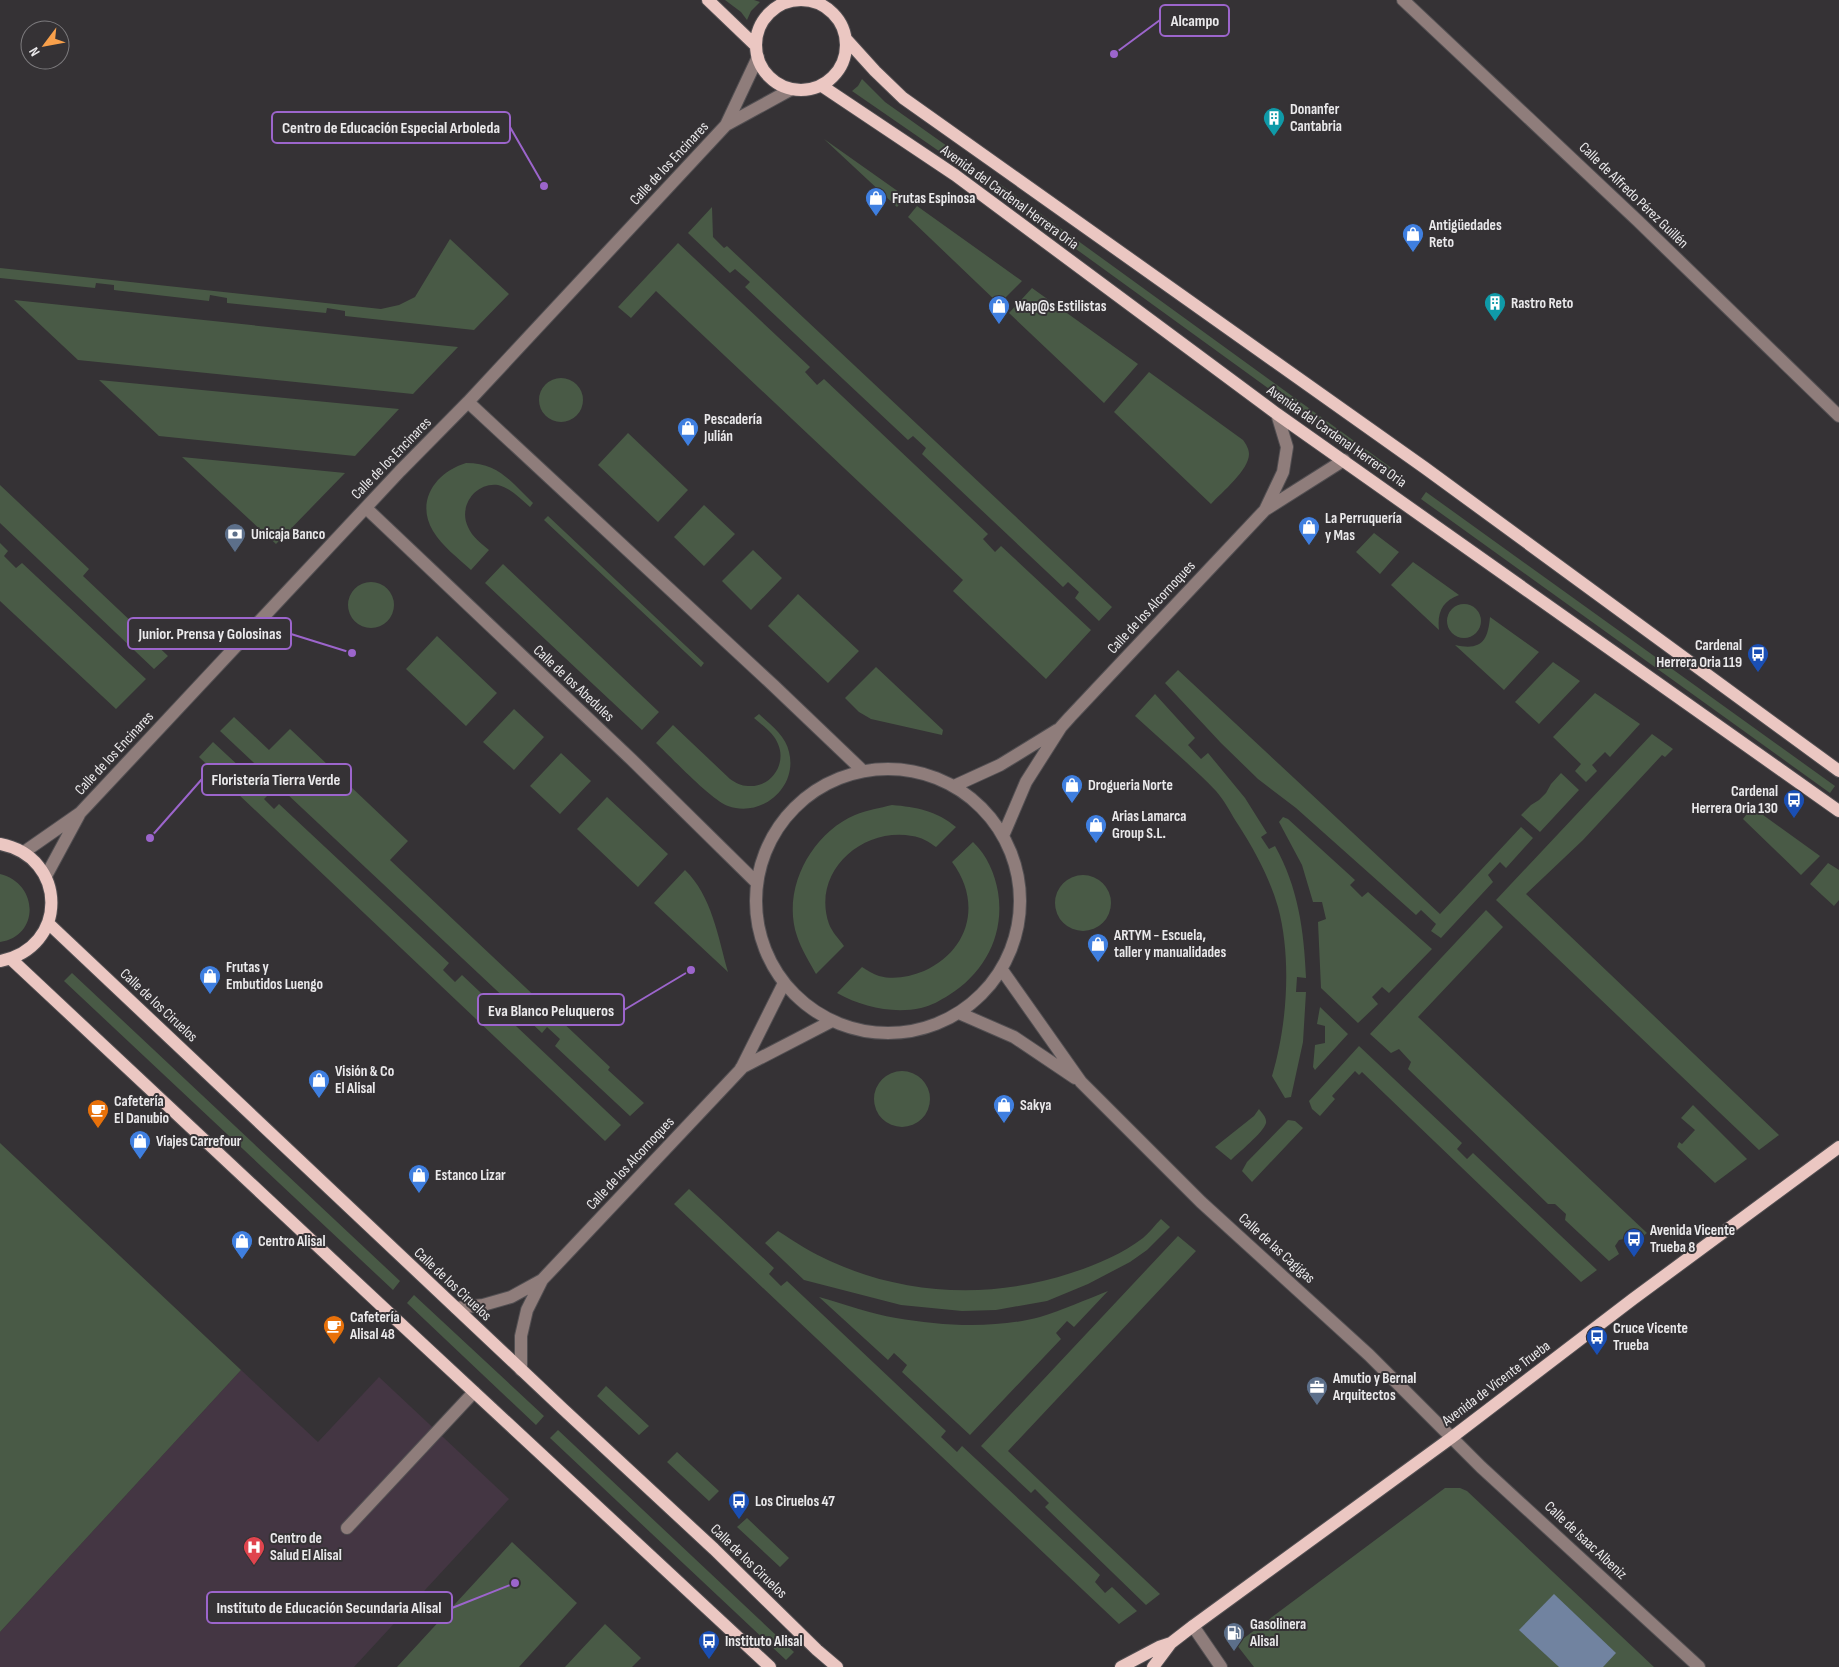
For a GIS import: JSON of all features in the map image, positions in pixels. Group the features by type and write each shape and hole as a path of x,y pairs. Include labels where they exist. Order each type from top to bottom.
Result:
{"main road":[{"path":"708,0 757,52 764,72 776,83 790,90 807,91 822,86 836,75 844,58 846,39"},
{"name":"Avenida del Cardenal Herrera Oria","path":"757,52 757,33 762,22 778,2 802,0 822,6 832,12 843,29 846,39 875,72 910,104 1425,468 1839,771"},
{"name":"Avenida del Cardenal Herrera Oria","path":"822,86 955,175 1277,414 1838,811"},
{"path":"0,844 24,852 36,862 46,876 51,891 52,907 48,923 40,938 29,949 6,960 770,1667"},
{"name":"Calle de los Ciruelos","path":"48,923 837,1667"},
{"name":"Avenida de Vicente Trueba","path":"1153,1667 1172,1643 1193,1626 1451,1438 1633,1299 1839,1147"},
{"name":"Avenida de Vicente Trueba","path":"1121,1667 1159,1647 1172,1643"}],"street":[{"name":"Calle de Alfredo Pérez Guillén","path":"1403,0 1638,221 1839,416"},
{"name":"Calle de los Encinares","path":"726,125 757,52"},
{"name":"Calle de los Encinares","path":"24,852 80,813 468,402 726,125 790,90"},
{"path":"468,402 767,679 863,771"},
{"name":"Calle de los Alcornoques","path":"1265,510 1283,472 1287,447 1277,414"},
{"name":"Calle de los Alcornoques","path":"1003,836 1026,782 1061,727 1265,510 1344,460"},
{"name":"Calle de los Abedules","path":"366,508 631,759 757,883"},
{"name":"Calle de los Alcornoques","path":"954,786 1000,765 1061,727"},
{"path":"885,768 908,770 930,776 954,786 987,812 1003,836 1014,861 1020,889 1020,917 1013,944 1002,970 985,992 959,1013 929,1027 897,1033 864,1031 832,1021 804,1004 784,983 770,961 761,936 756,910 757,883 763,857 775,832 792,810 812,792 836,779 863,771 885,768"},
{"name":"Calle de los Encinares","path":"46,876 80,813"},
{"name":"Calle de las Cagigas","path":"1002,970 1081,1082 1201,1202 1369,1355 1451,1438"},
{"name":"Calle de los Alcornoques","path":"521,1370 521,1336 526,1310 542,1280 740,1069 784,983"},
{"name":"Calle de las Cagigas","path":"959,1013 1014,1037 1081,1082"},
{"name":"Calle de los Alcornoques","path":"740,1069 832,1021"},
{"name":"Calle de los Alcornoques","path":"456,1308 511,1297 542,1280"},
{"path":"347,1528 474,1392"},
{"name":"Calle de Isaac Albeniz","path":"1451,1438 1699,1667"},
{"path":"1193,1626 1222,1667"}],"shaded area":[{"name":"Centro de Salud El Alisal","path":"241,1370 318,1442 379,1377 509,1499 354,1667 0,1667 0,1632"}],"green space":[{"path":"725,0 754,0 760,2 751,11 747,20 741,12"},
{"path":"862,79 885,102 954,151 949,158 852,91"},
{"path":"824,139 906,197 897,207"},
{"path":"983,172 1397,472 1392,478 978,178"},
{"path":"917,206 1022,281 999,304 908,217"},
{"path":"712,207 713,237 724,248 727,246 1112,607 1099,621 1075,598 1079,592 1068,582 1063,587 922,454 926,448 913,436 908,440 745,287 750,282 735,269 730,273 688,233"},
{"path":"450,239 509,294 474,330 345,316 345,311 327,308 326,313 227,303 227,298 210,295 209,301 114,290 114,285 96,283 95,288 0,278 0,268 381,309 399,305 415,297"},
{"path":"678,243 810,367 805,372 817,385 824,379 988,534 983,539 995,552 1001,546 1091,630 1046,679 953,591 963,580 656,291 631,318 618,307"},
{"path":"1032,288 1138,364 1104,403 1009,313"},
{"path":"14,300 458,347 413,394 78,360"},
{"path":"1149,372 1243,440 1247,447 1249,454 1245,467 1211,504 1114,412"},
{"path":"561,378 573,382 579,388 583,400 579,412 573,418 561,422 549,418 543,412 539,400 543,388 549,382"},
{"path":"99,380 399,409 355,456 159,436"},
{"path":"628,433 688,490 658,522 598,465"},
{"path":"182,457 345,473 276,544"},
{"path":"466,463 487,466 496,470 511,481 533,503 530,507 511,491 498,485 482,487 471,497 467,504 465,519 472,534 489,550 471,570 441,542 428,520 426,509 432,489 438,481 455,467"},
{"path":"0,485 89,569 83,576 136,626 133,629 142,638 145,634 168,656 154,669 0,523"},
{"path":"1426,492 1835,786 1830,793 1421,499"},
{"path":"704,505 735,534 704,566 674,537"},
{"path":"548,516 704,663 701,667 544,520"},
{"path":"1374,533 1399,552 1380,574 1356,552"},
{"path":"0,543 8,551 4,556 16,568 22,563 146,679 116,709 0,601"},
{"path":"753,550 782,578 751,610 722,581"},
{"path":"1413,562 1459,595 1448,601 1442,608 1439,618 1439,630 1391,585"},
{"path":"503,564 659,712 642,730 485,583"},
{"path":"371,582 384,586 390,592 394,605 390,618 384,624 371,628 358,624 352,618 348,605 352,592 358,586"},
{"path":"798,594 859,651 828,683 768,626"},
{"path":"1464,604 1471,605 1476,609 1480,614 1480,628 1476,633 1471,637 1464,638 1457,637 1452,633 1448,628 1447,621 1448,614 1452,609 1457,605"},
{"path":"1490,617 1539,652 1504,690 1455,645 1471,647 1482,642 1487,632"},
{"path":"437,636 497,693 466,726 406,669"},
{"path":"1553,662 1580,681 1539,724 1515,702"},
{"path":"876,667 943,730 942,735 871,719 859,712 845,698"},
{"path":"1178,670 1440,914 1521,827 1533,838 1506,868 1500,862 1488,875 1493,882 1441,938 1431,931 1436,924 1421,910 1416,915 1296,808 1258,779 1221,743 1165,683"},
{"path":"1595,693 1640,724 1610,757 1605,752 1592,765 1597,771 1586,782 1575,771 1581,764 1553,737"},
{"path":"1155,694 1195,738 1188,745 1201,759 1208,753 1245,798 1267,833 1261,837 1269,849 1275,846 1289,877 1298,909 1304,943 1306,978 1297,977 1296,992 1306,992 1303,1042 1291,1097 1285,1098 1272,1076 1281,1036 1286,992 1285,948 1275,897 1256,855 1216,791 1135,716"},
{"path":"514,709 544,737 514,770 483,742"},
{"path":"759,714 785,741 789,752 790,765 788,777 783,788 775,797 753,808 741,809 720,802 656,743 673,725 730,779 743,785 756,786 770,779 779,767 780,759 778,744 774,736 754,718"},
{"path":"234,717 269,750 290,729 408,841 390,860 610,1067 608,1070 644,1103 630,1116 555,1046 560,1039 547,1027 542,1033 220,731"},
{"path":"1652,734 1673,749 1665,757 1662,755 1583,840 1526,894 1779,1135 1759,1150 1496,900"},
{"path":"213,742 269,794 264,799 274,809 279,804 449,963 443,970 455,982 462,975 621,1125 605,1141 199,757"},
{"path":"561,753 591,781 560,814 530,786"},
{"path":"1561,773 1579,790 1540,832 1521,815 1546,793"},
{"path":"607,797 668,854 638,887 577,829"},
{"path":"892,805 926,811 941,817 956,827 936,847 919,837 893,835 875,839 859,846 845,857 834,871 827,887 825,905 830,927 844,946 816,974 799,941 793,918 793,900 797,882 804,865 826,835 840,823 860,813"},
{"path":"1752,807 1820,856 1801,875 1743,819"},
{"path":"1283,817 1288,819 1355,880 1350,885 1362,897 1368,892 1432,949 1389,993 1382,987 1372,997 1378,1004 1358,1023 1321,988 1318,922 1326,919 1322,902 1313,902 1302,865 1279,822"},
{"path":"973,842 986,859 995,878 999,908 998,923 990,951 973,976 962,986 939,1001 925,1007 910,1010 878,1008 857,1002 837,993 862,967 879,976 896,978 924,971 940,962 952,951 961,938 966,924 968,909 967,893 961,877 952,862"},
{"path":"1828,863 1839,870 1839,900 1834,906 1810,884"},
{"path":"685,870 694,880 708,904 728,972 654,903"},
{"path":"0,874 13,880 22,888 28,899 30,910 28,921 22,931 13,938 0,942"},
{"path":"1083,875 1094,877 1103,883 1109,892 1111,903 1109,914 1103,923 1094,929 1083,931 1072,929 1063,923 1057,914 1055,903 1057,892 1063,883 1072,877"},
{"path":"1486,910 1503,927 1418,1017 1647,1233 1632,1245 1628,1238 1619,1240 1615,1246 1619,1254 1609,1261 1565,1220 1566,1214 1555,1204 1548,1204 1408,1069 1411,1062 1399,1049 1391,1053 1370,1034"},
{"path":"72,973 400,1281 393,1290 64,981"},
{"path":"1320,1007 1348,1034 1315,1070 1313,1067 1315,1045 1325,1043 1325,1026 1317,1024"},
{"path":"1359,1046 1462,1143 1457,1149 1467,1159 1473,1153 1597,1270 1581,1282 1362,1072 1359,1075 1355,1071 1332,1096 1335,1099 1320,1116 1312,1109 1309,1101"},
{"path":"897,1071 907,1071 922,1079 928,1088 930,1099 928,1110 922,1119 907,1127 897,1127 886,1122 879,1115 874,1104 874,1094 879,1083 886,1076"},
{"path":"1693,1105 1747,1159 1715,1183 1677,1147 1679,1142 1682,1144 1695,1130 1681,1118"},
{"path":"1259,1109 1266,1119 1264,1127 1231,1160 1215,1147 1254,1116"},
{"path":"1288,1120 1295,1121 1303,1128 1252,1182 1242,1171 1247,1162"},
{"path":"0,1143 241,1370 0,1632"},
{"path":"689,1189 774,1268 769,1274 781,1286 787,1281 946,1431 941,1437 957,1452 962,1446 1100,1575 1095,1582 1105,1593 1112,1587 1137,1611 1119,1624 674,1204"},
{"path":"1161,1219 1170,1227 1147,1250 1130,1262 1088,1284 1047,1301 996,1310 962,1311 901,1305 804,1280 765,1243 778,1231 810,1251 859,1273 919,1287 981,1290 1041,1281 1090,1266 1118,1254 1135,1244"},
{"path":"1178,1236 1196,1251 1008,1451 1160,1594 1146,1605 1045,1507 1049,1503 1035,1489 1031,1493 981,1446"},
{"path":"1108,1291 1074,1327 1067,1321 1056,1333 1061,1339 970,1435 902,1372 907,1365 894,1353 888,1360 819,1297 896,1318 932,1323 987,1325 1040,1317"},
{"path":"414,1295 544,1416 536,1425 407,1303"},
{"path":"606,1386 649,1426 639,1435 597,1396"},
{"path":"558,1430 794,1652 786,1660 550,1438"},
{"path":"677,1452 719,1491 709,1501 667,1462"},
{"path":"1445,1488 1460,1488 1467,1491 1654,1667 1254,1667 1236,1644"},
{"path":"747,1518 789,1558 780,1567 737,1527"},
{"path":"512,1542 577,1603 519,1667 397,1667"},
{"path":"605,1624 641,1658 632,1667 565,1667"}],"water":[{"path":"1554,1594 1616,1653 1603,1667 1559,1667 1519,1630"}],"place":[{"name":"Alcampo","path":"1114,54"},
{"name":"Donanfer Cantabria","path":"1274,137"},
{"name":"Centro de Educación Especial Arboleda","path":"544,186"},
{"name":"Frutas Espinosa","path":"876,217"},
{"name":"Antigüedades Reto","path":"1413,253"},
{"name":"Rastro Reto","path":"1495,322"},
{"name":"Wap@s Estilistas","path":"999,325"},
{"name":"Pescadería Julián","path":"688,447"},
{"name":"La Perruquería y Mas","path":"1309,546"},
{"name":"Unicaja Banco","path":"235,553"},
{"name":"Junior. Prensa y Golosinas","path":"352,653"},
{"name":"Cardenal Herrera Oria 119","path":"1758,673"},
{"name":"Drogueria Norte","path":"1072,804"},
{"name":"Cardenal Herrera Oria 130","path":"1794,819"},
{"name":"Floristería Tierra Verde","path":"150,838"},
{"name":"Arias Lamarca Group S.L.","path":"1096,844"},
{"name":"ARTYM - Escuela, taller y manualidades","path":"1098,963"},
{"name":"Eva Blanco Peluqueros","path":"691,970"},
{"name":"Frutas y Embutidos Luengo","path":"210,995"},
{"name":"Visión & Co El Alisal","path":"319,1099"},
{"name":"Sakya","path":"1004,1124"},
{"name":"Cafetería El Danubio","path":"98,1129"},
{"name":"Viajes Carrefour","path":"140,1160"},
{"name":"Estanco Lizar","path":"419,1194"},
{"name":"Avenida Vicente Trueba 8","path":"1634,1258"},
{"name":"Centro Alisal","path":"242,1260"},
{"name":"Cafetería Alisal 48","path":"334,1345"},
{"name":"Cruce Vicente Trueba","path":"1597,1356"},
{"name":"Amutio y Bernal Arquitectos","path":"1317,1406"},
{"name":"Los Ciruelos 47","path":"739,1520"},
{"name":"Centro de Salud El Alisal","path":"254,1566"},
{"name":"Instituto de Educación Secundaria Alisal","path":"515,1583"},
{"name":"Gasolinera Alisal","path":"1234,1652"},
{"name":"Instituto Alisal","path":"709,1660"}]}
